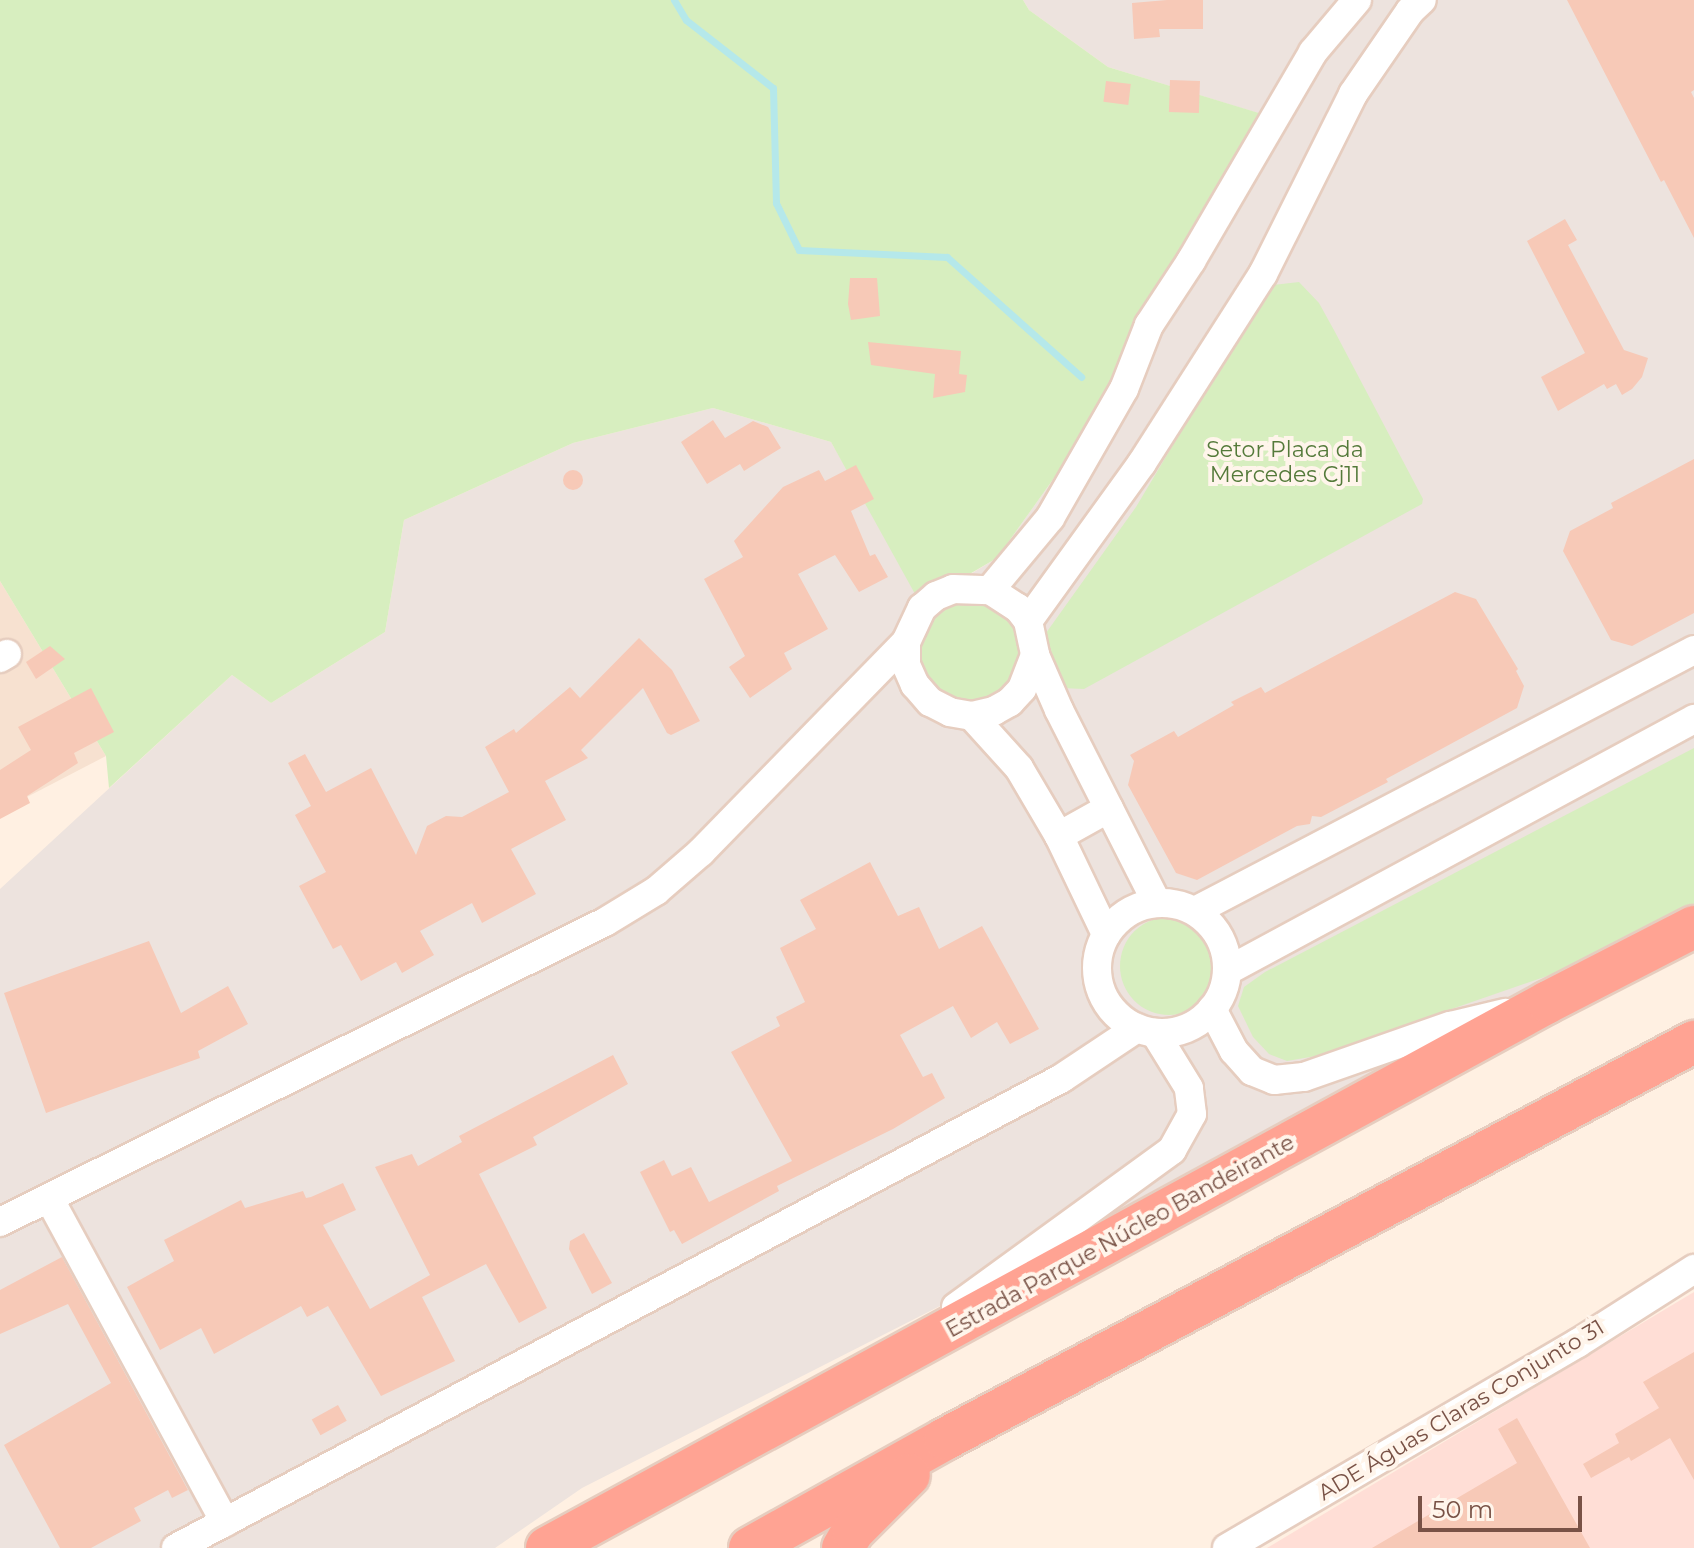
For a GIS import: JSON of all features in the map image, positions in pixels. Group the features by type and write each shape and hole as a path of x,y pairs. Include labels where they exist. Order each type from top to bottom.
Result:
{"highway":[{"name":"Estrada Parque Núcleo Bandeirante","path":"547,1548 1548,1002 1694,927"},
{"path":"750,1548 945,1439 1694,1042"},
{"path":"843,1548 853,1531 945,1439"}],"street":[{"path":"990,590 1050,518 1124,389 1149,325 1191,261 1313,52 1357,0"},
{"path":"1028,621 1142,463 1263,274 1353,94 1410,11 1422,0"},
{"path":"0,1222 577,936 656,891 701,852 906,642 922,608 936,596 972,586 990,590 1012,602 1028,621 1035,655 1157,903"},
{"path":"906,642 906,665 915,685 930,702 950,712 972,716 994,711 1010,702 1027,680 1035,655"},
{"path":"1195,911 1694,650"},
{"path":"972,716 1019,768 1059,836 1106,934"},
{"path":"1227,971 1694,719"},
{"path":"1059,836 1109,808"},
{"path":"176,1548 1062,1078 1146,1030 1177,1031 1196,1023 1212,1009 1223,991 1227,971 1219,937 1195,911 1177,904 1157,903 1137,907 1119,918 1106,934 1099,951 1100,988 1108,1005 1146,1030 1189,1088 1192,1114 1172,1150 873,1371"},
{"path":"1212,1009 1234,1051 1252,1071 1274,1080 1304,1077 1450,1026 1548,1002"},
{"path":"49,1198 225,1522"},
{"name":"ADE Águas Claras Conjunto 31","path":"1227,1548 1509,1384 1694,1269"}],"shaded area":[{"path":"1023,0 1694,0 1694,907 1174,1187 582,1488 495,1548 0,1548 0,889 232,675 271,703 385,632 404,520 573,443 713,408 831,442 924,602 997,558 1084,436 1132,336 1261,114 1108,67 1029,10"},
{"path":"0,581 106,756 0,811"},
{"path":"1694,1292 1694,1548 1267,1548"}],"green space":[{"path":"0,0 1023,0 1029,10 1108,67 1262,114 1132,336 1084,436 997,558 920,603 831,442 713,408 573,443 404,520 385,632 271,703 232,675 109,788 106,756 0,581"},
{"name":"Setor Placa da Mercedes Cj11","path":"1299,282 1319,303 1423,499 1422,504 1084,689 1061,688 1044,650 1046,633 1136,507 1261,297 1273,285"},
{"path":"972,602 991,606 1008,617 1019,634 1023,653 1019,672 1008,689 991,700 972,704 953,700 936,689 925,672 921,653 925,634 936,617 953,606"},
{"path":"1694,748 1694,908 1605,956 1316,1056 1287,1061 1269,1054 1253,1037 1238,1006 1244,987 1265,972"},
{"path":"1169,917 1188,921 1204,931 1214,947 1218,966 1214,985 1204,1001 1188,1011 1169,1015 1150,1011 1134,1001 1124,985 1120,966 1124,947 1134,931 1150,921"}],"building":[{"path":"1203,0 1203,29 1159,29 1160,37 1134,39 1132,3"},
{"path":"1567,0 1694,0 1694,90 1691,92 1694,98 1694,238 1664,180 1661,182"},
{"path":"1170,80 1200,81 1199,113 1169,112"},
{"path":"1106,81 1131,84 1128,105 1103,102"},
{"path":"1565,219 1577,240 1568,245 1624,350 1648,358 1642,377 1622,395 1616,384 1607,389 1604,384 1558,411 1541,377 1585,353 1527,241"},
{"path":"850,278 877,278 880,316 851,320 848,304"},
{"path":"868,342 961,351 959,374 967,375 965,392 933,398 935,374 871,365"},
{"path":"713,420 725,438 753,421 768,427 781,448 744,471 740,464 707,484 681,442"},
{"path":"1694,459 1694,613 1632,646 1611,640 1563,551 1570,531 1613,508 1611,503"},
{"path":"856,465 874,499 851,511 870,556 875,554 888,577 859,592 835,555 798,574 828,629 784,653 792,669 750,698 729,667 745,656 704,579 743,557 734,541 783,487 819,470 825,481"},
{"path":"569,470 577,470 583,480 577,490 569,490 563,484 563,476"},
{"path":"1455,592 1476,599 1518,669 1516,671 1524,686 1517,708 1386,779 1388,782 1321,817 1312,816 1310,824 1297,826 1197,880 1176,873 1128,785 1134,761 1130,755 1174,731 1178,737 1234,705 1231,702 1261,687 1265,693"},
{"path":"639,638 672,670 700,721 671,735 667,733 643,688 581,750 588,758 545,781 566,820 511,849 536,894 482,923 472,903 420,931 434,955 402,973 396,962 361,981 341,945 333,949 299,886 326,872 295,815 311,806 288,763 305,754 326,792 371,768 416,855 427,826 446,816 462,817 509,792 485,747 514,729 516,733 570,687 580,698"},
{"path":"50,646 65,659 36,679 26,662"},
{"path":"91,688 114,732 74,753 78,763 27,796 30,803 0,819 0,770 31,750 18,727"},
{"path":"870,862 898,916 919,907 939,949 982,926 1039,1029 1010,1044 997,1022 971,1038 953,1006 900,1035 923,1077 932,1073 945,1098 893,1129 777,1186 779,1191 682,1244 674,1230 670,1232 640,1172 664,1160 672,1176 691,1167 709,1202 792,1161 731,1052 780,1026 776,1017 805,1002 780,948 816,929 800,900"},
{"path":"149,941 181,1013 228,986 248,1024 198,1051 200,1058 46,1113 4,993"},
{"path":"613,1055 628,1084 533,1137 537,1145 479,1174 547,1308 519,1323 486,1264 422,1297 455,1361 381,1396 328,1306 307,1317 301,1306 214,1354 201,1328 160,1350 127,1287 174,1261 164,1240 241,1200 245,1208 303,1191 306,1198 343,1183 356,1210 323,1225 370,1309 430,1275 375,1167 412,1154 418,1166 462,1142 459,1136"},
{"path":"584,1233 612,1283 592,1294 569,1249 570,1241"},
{"path":"62,1257 188,1490 172,1498 168,1490 134,1508 141,1521 91,1548 60,1548 4,1445 111,1383 68,1304 0,1334 0,1290"},
{"path":"1694,1352 1694,1480 1670,1438 1631,1461 1629,1457 1591,1478 1583,1464 1619,1443 1615,1434 1659,1408 1643,1382"},
{"path":"338,1405 347,1421 320,1435 312,1420"},
{"path":"1517,1418 1590,1548 1372,1548 1517,1463 1498,1429"}],"waterway":[{"path":"674,0 686,20 773,88 776,203 799,250 947,257 1081,377"}]}
